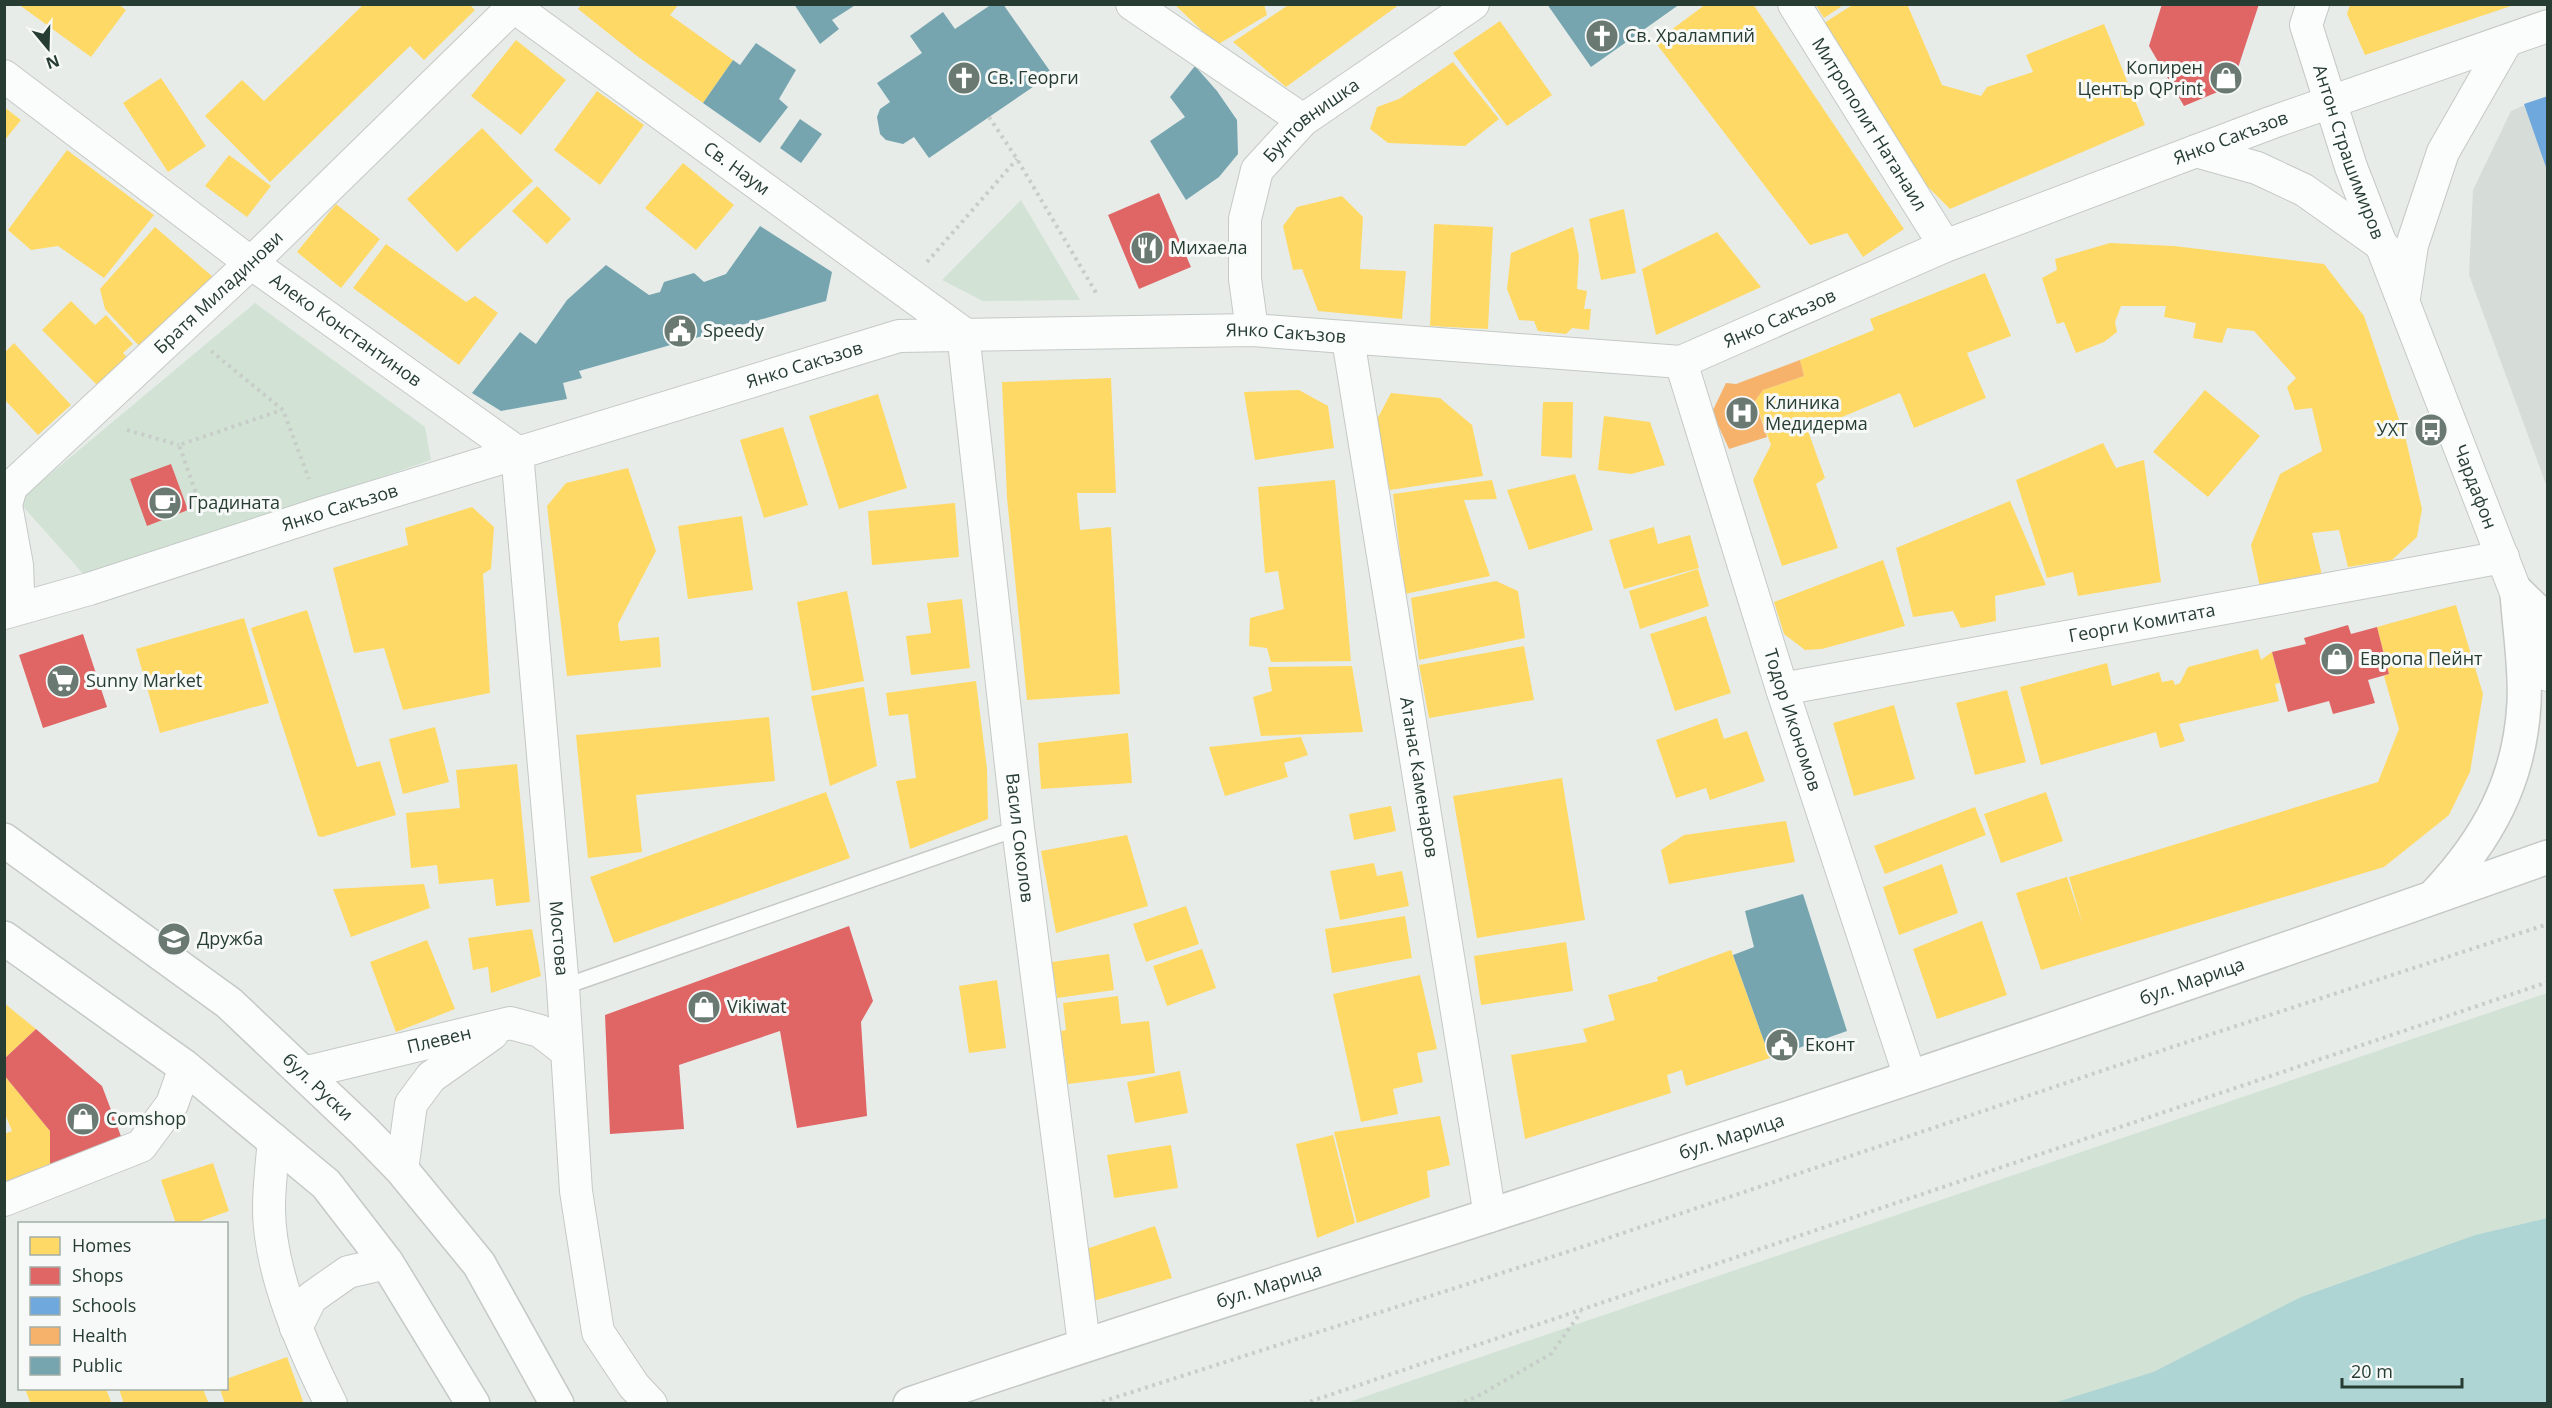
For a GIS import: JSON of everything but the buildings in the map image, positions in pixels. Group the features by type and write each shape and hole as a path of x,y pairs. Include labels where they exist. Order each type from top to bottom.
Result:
{"street":[{"path":"1132,4 1303,120"},
{"name":"Бунтовнишка","path":"1252,330 1245,279 1245,219 1257,170 1303,120 1473,4"},
{"name":"Митрополит Натанаил","path":"1794,4 1945,246"},
{"name":"Антон Страшимиров","path":"2313,4 2306,25 2351,167 2404,298"},
{"name":"Братя Миладинови","path":"4,608 18,590 17,565 6,505 11,487 251,263 513,6"},
{"name":"Св. Наум","path":"513,6 963,333"},
{"name":"Янко Сакъзов","path":"4,613 899,336 1118,330 1252,330 1348,339 1681,362 1945,246 2330,102 2547,26"},
{"path":"2404,298 2412,245 2443,152 2506,42"},
{"name":"Алеко Константинов","path":"4,76 251,263 517,453"},
{"path":"2196,151 2257,168 2304,190 2383,246"},
{"name":"Чардафон","path":"2404,298 2547,675"},
{"name":"Васил Соколов","path":"963,333 1018,828 1083,1344"},
{"name":"Атанас Каменаров","path":"1348,339 1490,1216"},
{"name":"Тодор Икономов","path":"1681,362 1782,689 1910,1077"},
{"name":"Мостова","path":"517,453 563,987 576,1191 598,1332 634,1386 651,1404"},
{"name":"Георги Комитата","path":"1782,689 2503,557"},
{"path":"2517,592 2547,622"},
{"path":"2433,898 2481,841 2505,795 2524,702 2517,592"},
{"name":"бул. Руски","path":"4,840 230,1004 402,1170 479,1264 537,1364 557,1404"},
{"name":"бул. Марица","path":"910,1404 1083,1344 1490,1216 1910,1077 2547,857"},
{"path":"4,938 185,1067 326,1184 387,1263 473,1404"},
{"path":"402,1170 411,1104 416,1096 431,1077 510,1023"},
{"name":"Плевен","path":"303,1073 510,1023 540,1030 566,1051"},
{"path":"4,1200 141,1146 172,1104 185,1067"},
{"path":"274,1140 269,1210 273,1250 297,1328 332,1404"},
{"path":"297,1328 311,1298 348,1272 387,1263"}],"lane":[{"path":"563,987 1018,828"}],"path":[{"path":"989,117 1017,159 1118,330"},
{"path":"903,290 1017,159"},
{"path":"182,328 282,410 322,513"},
{"path":"86,418 179,445 282,410"},
{"path":"179,445 215,549"},
{"path":"1095,1404 1570,1251 2175,1046 2547,924"},
{"path":"1303,1404 1581,1312 2547,982"},
{"path":"1457,1404 1476,1397 1551,1353 1581,1312"}],"shaded area":[{"path":"2547,96 2547,487 2469,275 2473,190 2511,111"}],"green space":[{"path":"1021,200 1080,300 983,301 942,280"},
{"path":"255,303 425,427 431,460 86,577 18,501"},
{"path":"2547,993 2547,1218 2475,1235 2301,1297 2153,1372 2054,1404 1343,1404"}],"water":[{"path":"2547,1218 2547,1403 2054,1403 2153,1372 2301,1297 2475,1235"}],"place":[{"name":"Св. Хралампий","path":"1602,36"},
{"name":"Св. Георги","path":"964,78"},
{"name":"Копирен Център QPrint","path":"2226,78"},
{"name":"Михаела","path":"1147,248"},
{"name":"Speedy","path":"680,331"},
{"name":"Клиника Медидерма","path":"1742,413"},
{"name":"УХТ","path":"2431,430"},
{"name":"Градината","path":"165,503"},
{"name":"Европа Пейнт","path":"2337,659"},
{"name":"Sunny Market","path":"63,681"},
{"name":"Дружба","path":"174,939"},
{"name":"Vikiwat","path":"704,1007"},
{"name":"Еконт","path":"1782,1045"},
{"name":"Comshop","path":"83,1119"}]}
